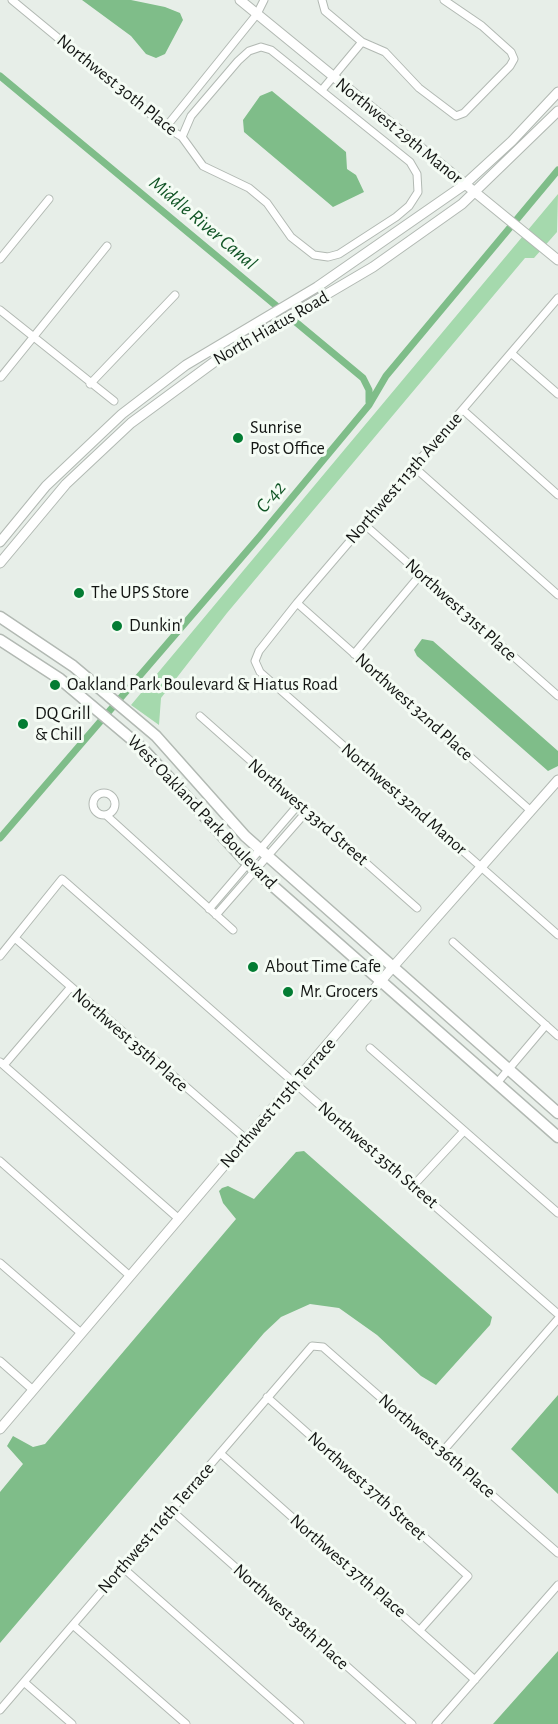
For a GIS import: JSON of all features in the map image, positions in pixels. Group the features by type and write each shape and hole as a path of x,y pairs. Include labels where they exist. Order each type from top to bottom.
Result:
{"main road":[{"name":"Northwest 29th Manor","path":"240,0 464,185 476,192 501,216 558,260"},
{"name":"North Hiatus Road","path":"0,542 46,486 122,414 186,365 293,301 464,185 512,141 558,92"},
{"name":"North Hiatus Road","path":"0,563 58,492 131,423 193,375 373,267 476,192 558,111"},
{"name":"West Oakland Park Boulevard","path":"0,617 54,652 97,685 176,756 232,823 264,854 558,1113"},
{"name":"West Oakland Park Boulevard","path":"0,640 33,660 86,699 123,731 160,764 252,867 558,1137"},
{"name":"Northwest 115th Terrace","path":"0,1429 381,981 558,780"}],"street":[{"name":"Northwest 30th Place","path":"12,0 166,127 182,137 190,152 203,166 249,188 267,203 291,237 303,249 314,255 328,257"},
{"path":"166,127 257,14 264,0"},
{"path":"322,1 325,11 362,42 385,52 419,88 456,116 464,113 510,66 514,59 511,52 482,26 444,0"},
{"path":"322,90 362,42"},
{"name":"Northwest 29th Manor","path":"182,137 191,116 238,61 249,51 261,47 271,50 410,162 417,174 418,192 409,206 339,254 328,257"},
{"path":"0,259 49,199"},
{"path":"1,376 107,246"},
{"path":"90,384 175,295"},
{"name":"Northwest 113th Avenue","path":"255,661 259,651 297,603 558,298"},
{"path":"0,310 114,401"},
{"path":"511,353 558,394"},
{"path":"463,410 558,495"},
{"path":"414,467 558,595"},
{"name":"Northwest 31st Place","path":"365,525 558,696"},
{"path":"354,654 421,574"},
{"name":"Northwest 32nd Place","path":"297,603 531,811"},
{"name":"Northwest 32nd Manor","path":"255,661 260,672 558,934"},
{"name":"Northwest 33rd Street","path":"200,716 417,908"},
{"path":"264,854 299,804"},
{"path":"209,909 307,812"},
{"path":"106,815 233,930"},
{"path":"216,915 252,867"},
{"name":"Northwest 35th Street","path":"15,938 62,879 558,1314"},
{"path":"0,956 15,938"},
{"name":"Northwest 35th Place","path":"15,938 247,1140"},
{"path":"453,942 558,1036"},
{"path":"70,988 2,1063 179,1219"},
{"path":"497,1083 546,1025"},
{"path":"369,1048 558,1213"},
{"path":"413,1186 464,1131"},
{"path":"0,1161 130,1276"},
{"path":"0,1263 81,1332"},
{"path":"442,1451 558,1319"},
{"name":"Northwest 36th Place","path":"312,1346 323,1347 558,1553"},
{"name":"Northwest 116th Terrace","path":"0,1710 312,1346"},
{"path":"0,1361 33,1390"},
{"name":"Northwest 37th Street","path":"267,1397 468,1576 420,1630"},
{"name":"Northwest 37th Place","path":"220,1453 476,1680"},
{"name":"Northwest 38th Place","path":"171,1510 412,1724"},
{"path":"122,1567 300,1724"},
{"path":"436,1724 558,1585"},
{"path":"73,1625 186,1724"},
{"path":"24,1682 72,1724"}],"shaded area":[{"path":"82,0 131,0 165,7 180,13 183,20 165,54 156,58 146,54 131,36"},
{"path":"272,91 346,152 347,169 356,175 364,192 333,207 244,132 243,120 260,96"},
{"path":"558,194 557,232 534,258 525,258 227,613 161,698 159,725 131,705"},
{"path":"422,639 433,641 558,751 558,766 548,771 417,656 414,650"},
{"path":"304,1151 492,1317 490,1325 436,1385 421,1376 377,1335 339,1308 310,1304 281,1317 264,1333 0,1643 0,1492 23,1464 7,1446 13,1436 33,1447 45,1444 236,1219 223,1203 219,1191 222,1188 228,1186 254,1199 296,1152"},
{"path":"558,1395 558,1494 511,1449"},
{"path":"558,1651 558,1724 493,1724"}],"waterway":[{"name":"Middle River Canal","path":"0,76 363,378 369,390 369,402"},
{"name":"C-42","path":"0,838 260,536 369,405 386,376 558,170"}],"place":[{"name":"Sunrise Post Office","path":"238,438"},
{"name":"The UPS Store","path":"79,593"},
{"name":"Dunkin'","path":"117,626"},
{"name":"Oakland Park Boulevard & Hiatus Road","path":"55,685"},
{"name":"DQ Grill & Chill","path":"23,724"},
{"name":"About Time Cafe","path":"253,967"},
{"name":"Mr. Grocers","path":"288,992"}]}
